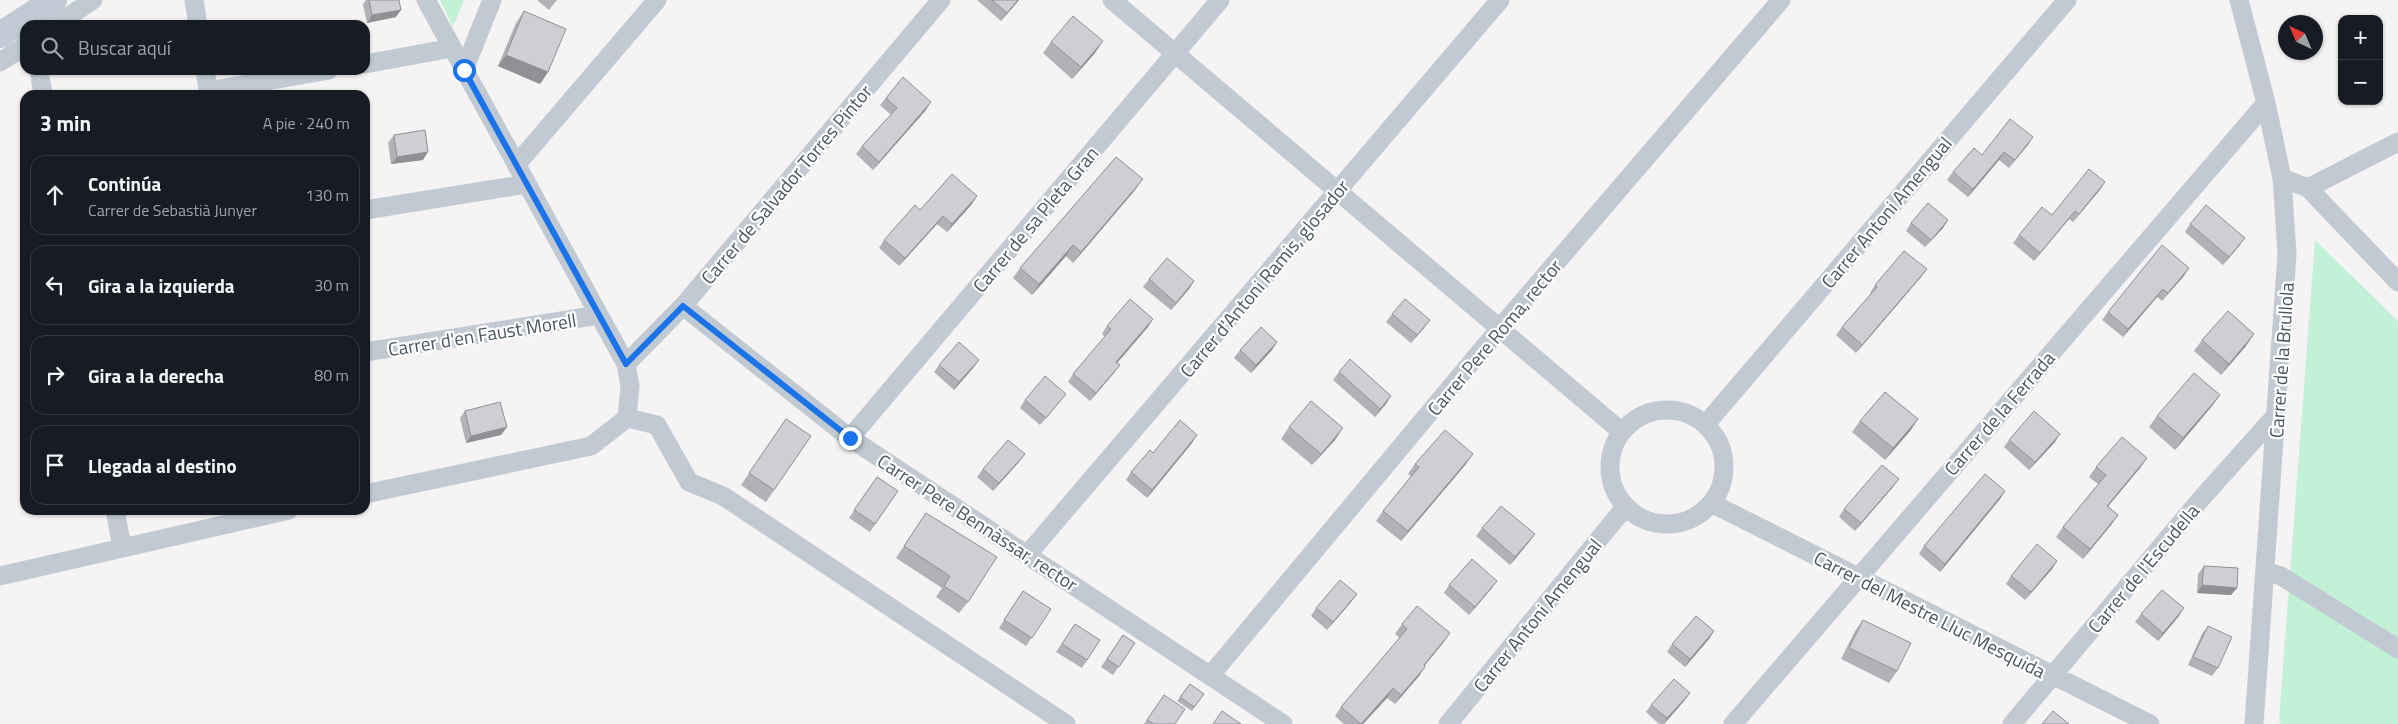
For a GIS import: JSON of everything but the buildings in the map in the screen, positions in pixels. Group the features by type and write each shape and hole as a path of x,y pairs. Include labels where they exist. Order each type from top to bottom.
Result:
{"street":[{"path":"23,20 54,0"},
{"path":"63,20 93,0"},
{"path":"194,0 197,20"},
{"path":"370,493 591,446 627,418 630,386 626,364 426,0"},
{"path":"464,70 492,0"},
{"path":"516,165 657,0"},
{"name":"Carrer de Salvador Torres Pintor","path":"626,364 683,306 941,0"},
{"path":"1112,0 1622,432"},
{"name":"Carrer de sa Pleta Gran","path":"850,438 1220,0"},
{"name":"Carrer d'Antoni Ramis, glosador","path":"1028,555 1500,0"},
{"name":"Carrer Pere Roma, rector","path":"1210,676 1500,328 1780,0"},
{"name":"Carrer Antoni Amengual","path":"1706,424 2066,0"},
{"name":"Carrer de la Brullola","path":"2239,0 2266,103 2282,178 2288,254 2254,724"},
{"path":"0,35 20,22"},
{"path":"370,63 452,48"},
{"path":"0,62 20,49"},
{"path":"40,75 42,90"},
{"path":"206,75 208,90"},
{"path":"224,90 303,75"},
{"name":"Carrer de la Ferrada","path":"1733,724 2266,103"},
{"path":"2308,188 2398,142"},
{"path":"2282,178 2308,188 2398,282"},
{"path":"370,209 527,184"},
{"name":"Carrer Pere Bennàssar, rector","path":"683,306 850,438 1283,724"},
{"name":"Carrer d'en Faust Morell","path":"370,351 599,315"},
{"path":"1672,410 1690,414 1706,424 1716,438 1723,454 1724,472 1720,488 1711,503 1696,516 1679,522 1660,523 1642,518 1626,506 1614,486 1610,462 1614,446 1622,432 1636,419 1653,411 1672,410"},
{"name":"Carrer de l'Escudella","path":"2012,724 2200,500 2277,414"},
{"path":"627,418 656,425 689,482 722,496 1066,724"},
{"name":"Carrer del Mestre Lluc Mesquida","path":"1711,503 2150,724"},
{"name":"Carrer Antoni Amengual","path":"1448,724 1626,506"},
{"path":"116,515 122,548"},
{"path":"0,576 262,515"},
{"path":"2266,571 2281,576 2398,649"}],"green space":[{"path":"440,0 464,0 453,27"},
{"path":"2315,240 2398,321 2398,724 2281,724 2279,721"}],"route":[{"path":"464,70 626,364 683,306 850,438"}]}
